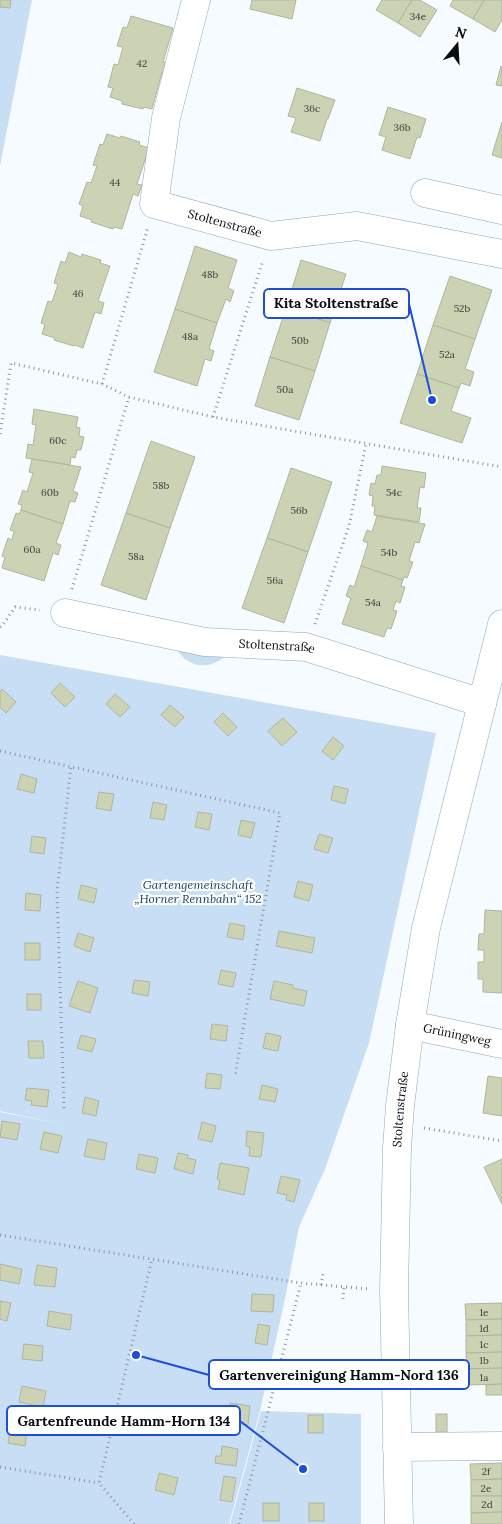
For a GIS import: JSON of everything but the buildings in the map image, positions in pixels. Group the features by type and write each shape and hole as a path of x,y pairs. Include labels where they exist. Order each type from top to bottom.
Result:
{"street":[{"path":"154,204 166,118 196,0"},
{"path":"425,194 502,210"},
{"name":"Stoltenstraße","path":"154,204 271,236 357,226 502,254"},
{"name":"Stoltenstraße","path":"65,613 204,642 306,647 482,703"},
{"name":"Stoltenstraße","path":"398,1524 394,1290 397,1148 410,1025 426,928 502,624"},
{"name":"Grüningweg","path":"410,1025 502,1044"},
{"path":"397,1447 502,1446"}],"path":[{"path":"102,384 154,204"},
{"path":"214,417 271,236"},
{"path":"0,434 11,363 102,384 129,398 214,417 502,467"},
{"path":"0,627 15,607 65,613 129,398"},
{"path":"306,647 349,526 366,444"},
{"path":"0,751 280,813 236,1076"},
{"path":"64,1108 57,891 71,766"},
{"path":"399,1124 502,1141"},
{"path":"0,1234 301,1283 394,1290"},
{"path":"99,1483 152,1259"},
{"path":"321,1284 323,1274"},
{"path":"239,1524 301,1283"},
{"path":"343,1299 344,1286"},
{"path":"0,1467 99,1483 134,1524"}],"green space":[{"path":"0,0 32,0 0,166"},
{"path":"172,641 231,650 215,663 198,665 183,658"},
{"name":"Gartengemeinschaft „Horner Rennbahn“ 152","path":"0,655 436,733 369,1043 325,1169 299,1227 260,1411 229,1524 0,1524 0,1112 61,1124 0,1111"},
{"path":"261,1411 361,1414 361,1524 230,1524"}],"place":[{"name":"Kita Stoltenstraße","path":"432,400"},
{"name":"Gartenvereinigung Hamm-Nord 136","path":"136,1355"},
{"name":"Gartenfreunde Hamm-Horn 134","path":"303,1469"}]}
